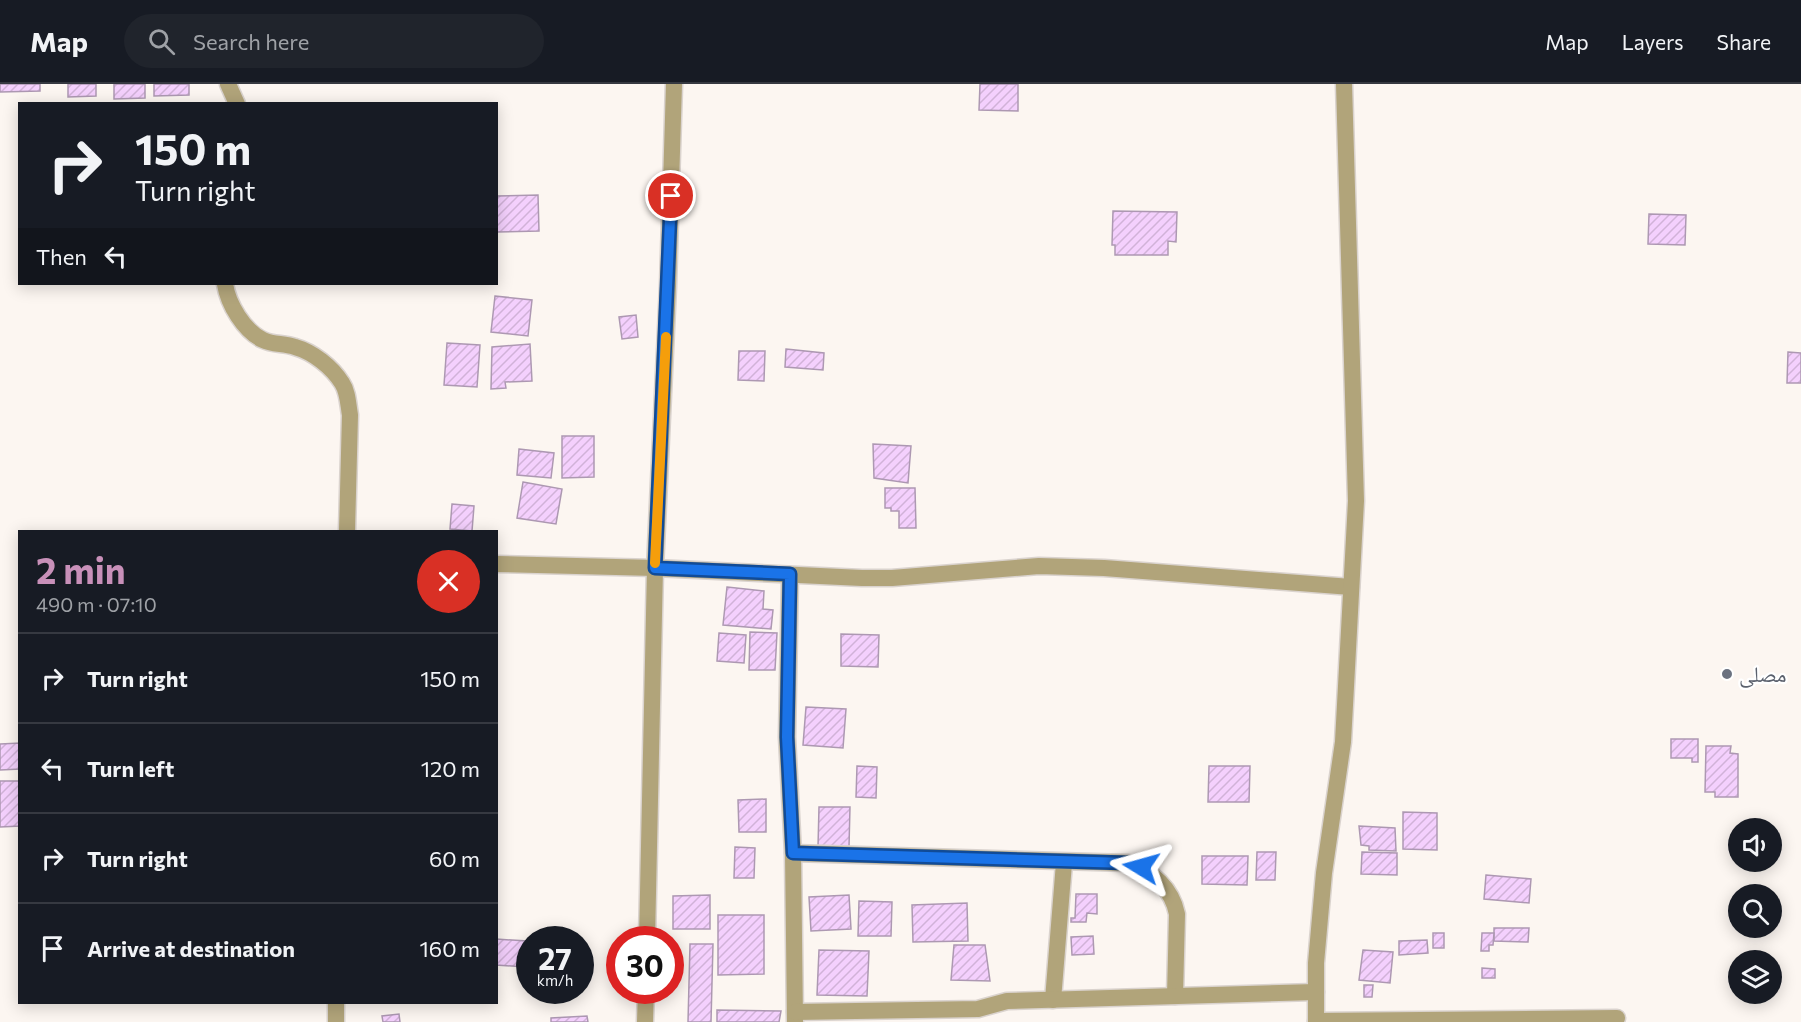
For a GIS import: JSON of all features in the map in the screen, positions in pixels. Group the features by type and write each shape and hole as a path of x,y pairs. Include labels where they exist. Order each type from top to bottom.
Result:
{"street":[{"path":"228,84 236,102"},
{"path":"647,926 655,568 675,84"},
{"path":"1344,84 1356,501 1343,742 1324,873 1316,963 1316,1022 1617,1018"},
{"path":"225,285 236,313 253,333 270,343 293,346 303,350 331,370 343,384 350,415 347,530"},
{"path":"498,564 882,578 1039,566 1093,567 1351,587"},
{"path":"790,574 787,737 793,853 795,1017 978,1009 1007,1001 1316,992"},
{"path":"793,853 1128,863 1141,867 1159,880 1175,903 1177,914 1175,996"},
{"path":"1053,1000 1064,862"},
{"path":"336,1004 336,1022"},
{"path":"645,1022 646,1004"}],"building":[{"path":"0,84 40,84 40,91 0,92"},
{"path":"68,84 96,84 96,96 68,97"},
{"path":"114,84 145,84 145,98 114,99"},
{"path":"154,84 189,84 189,95 154,96"},
{"path":"980,84 1018,84 1018,111 979,110"},
{"path":"538,195 539,231 498,232 498,196"},
{"path":"1113,211 1177,212 1176,242 1168,241 1168,255 1115,255 1115,245 1112,245"},
{"path":"1649,214 1686,215 1685,245 1648,244"},
{"path":"495,296 532,300 528,336 491,332"},
{"path":"636,315 638,337 622,339 619,317"},
{"path":"447,343 480,345 477,387 444,385"},
{"path":"530,344 532,381 505,382 506,388 491,389 492,347"},
{"path":"786,349 824,353 823,370 785,367"},
{"path":"739,351 765,351 764,381 738,380"},
{"path":"1788,352 1801,353 1801,383 1787,383"},
{"path":"562,436 594,436 594,477 562,478"},
{"path":"873,444 911,446 908,483 874,478"},
{"path":"519,449 554,453 551,478 517,475"},
{"path":"523,482 562,489 556,524 517,518"},
{"path":"885,488 915,488 916,528 899,528 899,511 885,508"},
{"path":"452,504 474,506 472,530 450,529"},
{"path":"727,587 764,591 763,609 773,610 771,629 723,625"},
{"path":"750,632 777,633 775,670 749,670"},
{"path":"719,633 746,635 744,663 717,661"},
{"path":"841,634 879,635 878,667 841,666"},
{"path":"806,707 846,709 843,748 803,745"},
{"path":"1671,739 1698,739 1698,762 1692,762 1692,758 1671,758"},
{"path":"18,743 18,769 0,770 0,744"},
{"path":"1706,746 1731,746 1730,753 1738,754 1738,797 1715,797 1715,792 1705,792"},
{"path":"857,766 877,767 876,798 856,797"},
{"path":"1209,766 1250,766 1249,802 1208,802"},
{"path":"0,781 18,781 18,826 0,827"},
{"path":"766,799 766,832 739,832 738,800"},
{"path":"819,807 850,807 849,847 818,847"},
{"path":"1403,812 1437,813 1437,850 1403,849"},
{"path":"1359,826 1395,828 1396,851 1369,850 1369,846 1361,845"},
{"path":"735,847 755,848 754,878 734,878"},
{"path":"1257,852 1276,852 1275,880 1256,880"},
{"path":"1362,852 1397,853 1397,875 1361,874"},
{"path":"1202,856 1248,856 1247,885 1202,884"},
{"path":"1486,875 1531,879 1529,903 1484,899"},
{"path":"1076,894 1097,894 1097,914 1087,913 1086,922 1071,922 1071,918 1075,918"},
{"path":"710,895 710,929 684,929 684,926 673,926 673,896"},
{"path":"849,895 851,929 811,931 809,897"},
{"path":"859,901 892,902 891,936 858,936"},
{"path":"967,903 968,941 913,942 912,905"},
{"path":"718,915 764,915 764,974 718,975"},
{"path":"1494,928 1529,928 1528,942 1494,941"},
{"path":"1433,933 1444,933 1444,948 1433,948"},
{"path":"1482,933 1494,933 1493,945 1489,945 1489,951 1481,951"},
{"path":"1093,936 1094,954 1072,955 1071,937"},
{"path":"498,939 516,940 516,966 498,965"},
{"path":"1427,940 1428,953 1399,955 1399,941"},
{"path":"690,944 713,944 711,1022 688,1022"},
{"path":"954,945 985,945 990,981 951,980"},
{"path":"819,950 869,951 867,996 817,995"},
{"path":"1363,950 1393,952 1390,983 1359,980"},
{"path":"1482,968 1495,969 1495,978 1482,978"},
{"path":"1364,985 1373,985 1372,997 1364,997"},
{"path":"717,1010 781,1011 779,1022 717,1022"},
{"path":"399,1014 400,1022 383,1022 382,1016"},
{"path":"587,1016 588,1022 551,1022 551,1018"}],"slow traffic":[{"path":"655,563 666,337"}],"place":[{"name":"مصلى","path":"1727,674"}],"route":[{"path":"671,196 655,568 790,574 787,737 793,853 1128,863 1141,867"}]}
